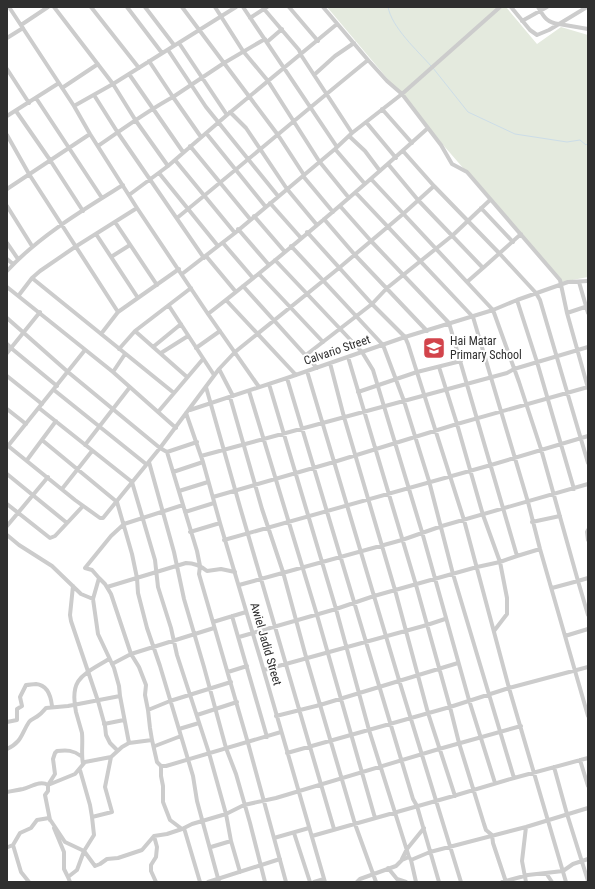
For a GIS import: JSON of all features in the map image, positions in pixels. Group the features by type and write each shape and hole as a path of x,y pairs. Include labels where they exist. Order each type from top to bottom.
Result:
{"street":[{"path":"9,7 74,106 129,195 208,314 259,387"},
{"path":"7,38 48,7"},
{"path":"54,7 113,84 136,121 168,166"},
{"path":"91,7 139,68"},
{"path":"127,7 162,53"},
{"path":"145,7 174,46"},
{"path":"182,7 278,135 303,175 333,212"},
{"path":"215,7 243,51 268,81 319,161 349,198"},
{"path":"74,106 113,84 236,7"},
{"path":"243,7 336,148 365,184"},
{"path":"289,7 318,41"},
{"path":"213,497 295,474 477,418 588,387 567,313 560,280 467,172 452,164 441,144 402,94 387,81 323,7"},
{"path":"182,274 205,257 351,134 402,94 500,7"},
{"path":"512,7 530,30 537,35 549,30 587,7"},
{"path":"522,21 539,9 547,7"},
{"path":"250,18 266,8 299,50 351,134 380,172"},
{"path":"539,9 549,21 588,29"},
{"path":"129,195 168,166 228,113 301,55 337,24"},
{"path":"98,146 136,121 152,108 173,97 243,51 266,40 282,29"},
{"path":"179,43 202,78 228,113 246,128 287,189 317,224"},
{"path":"314,75 354,43"},
{"path":"168,50 191,86 218,123 278,196"},
{"path":"177,218 368,60"},
{"path":"149,61 201,137"},
{"path":"62,88 98,64"},
{"path":"7,69 29,103"},
{"path":"129,74 183,152"},
{"path":"7,116 59,83"},
{"path":"94,95 118,133 205,257 236,292"},
{"path":"36,98 102,198"},
{"path":"382,109 412,143"},
{"path":"16,111 83,211"},
{"path":"366,122 396,158"},
{"path":"208,314 259,274 307,232 356,193 428,128"},
{"path":"206,133 265,206"},
{"path":"7,189 68,147 90,134"},
{"path":"7,135 29,174 118,312"},
{"path":"190,146 252,218 285,252"},
{"path":"403,151 434,186 536,293 543,307 588,463"},
{"path":"175,160 204,196 268,265"},
{"path":"388,164 418,200 483,268"},
{"path":"159,173 218,246"},
{"path":"371,179 493,310 541,449 588,615"},
{"path":"7,271 32,246 123,185"},
{"path":"84,350 41,406 7,446 27,460 83,506 102,518 176,428 214,375 235,352 355,255 434,186"},
{"path":"356,193 473,317 528,502 532,522 588,716"},
{"path":"306,355 372,304 387,288 453,235 490,200"},
{"path":"270,203 301,238"},
{"path":"7,206 32,246"},
{"path":"340,206 449,323 517,556"},
{"path":"19,295 32,278 40,271 75,247 138,208"},
{"path":"481,208 513,242"},
{"path":"324,219 355,255 427,331"},
{"path":"115,222 157,285"},
{"path":"307,232 372,304 405,337 464,520 509,688 566,882"},
{"path":"96,234 138,298"},
{"path":"467,282 521,234"},
{"path":"7,243 18,259"},
{"path":"222,243 253,278"},
{"path":"111,257 130,245"},
{"path":"291,246 384,345 404,401 429,481 488,694 514,778"},
{"path":"7,259 13,264"},
{"path":"275,260 362,352 373,370 422,532 468,700 496,783"},
{"path":"101,334 118,312 179,269"},
{"path":"259,274 323,342"},
{"path":"32,278 174,393"},
{"name":"Calvario Street","path":"188,412 405,337 473,317 568,282 588,281"},
{"path":"579,282 588,313"},
{"path":"243,286 317,368"},
{"path":"7,287 19,295 84,350 113,372 176,428"},
{"path":"119,349 136,331 191,288"},
{"path":"226,300 296,375"},
{"path":"517,300 548,398 574,489"},
{"path":"169,306 214,375"},
{"path":"567,313 587,306"},
{"path":"7,353 40,312"},
{"path":"7,318 68,372 160,448 167,452 197,551 200,566 199,574 237,702 286,882"},
{"path":"153,347 181,324"},
{"path":"136,331 188,377"},
{"path":"196,348 220,331"},
{"path":"160,353 188,336"},
{"path":"7,344 99,426 147,463 177,565 184,599 195,634 209,689 226,748 236,774 265,882"},
{"path":"201,456 507,373 514,369 588,347"},
{"path":"113,372 125,354"},
{"path":"348,356 416,585 459,743 486,830 492,835 504,882 525,876 563,871 573,864 588,859"},
{"path":"158,412 203,359"},
{"path":"358,392 416,372 461,361"},
{"path":"330,363 344,417 395,590 428,713 455,796"},
{"path":"439,367 483,515 500,562 507,598 507,614 494,631"},
{"path":"219,369 232,396 244,444 268,527 283,572 306,658 355,824 376,882"},
{"path":"307,371 461,882"},
{"path":"7,376 56,421 132,482 144,518 155,560 158,587 171,628 177,655 209,753 240,872"},
{"path":"287,378 414,803 417,806 424,828 439,882"},
{"path":"269,384 336,609 369,730 396,812 416,882"},
{"path":"206,387 334,830"},
{"path":"85,445 130,388"},
{"path":"249,391 317,615 326,652 375,818"},
{"path":"7,409 26,424"},
{"name":"Awiel Jadid Street","path":"188,412 324,881"},
{"path":"27,460 56,421"},
{"path":"224,540 588,436"},
{"path":"42,440 116,502 132,554 137,578 138,593 147,628 188,760 219,881"},
{"path":"167,452 197,442"},
{"path":"62,489 92,451"},
{"path":"173,472 203,462"},
{"path":"7,474 67,523"},
{"path":"7,526 48,477"},
{"path":"179,491 208,482"},
{"path":"239,585 382,546 422,532 588,484"},
{"path":"185,512 214,503"},
{"path":"7,504 50,538 55,536 83,506"},
{"path":"183,505 124,524 111,536 85,568 92,570 107,586 131,654 139,667 146,685 145,695 152,740 155,746 157,762 161,766 163,786 162,802 170,820 183,829 200,882"},
{"path":"532,522 560,516"},
{"path":"190,532 220,523"},
{"path":"588,530 588,540"},
{"path":"8,537 52,566 81,594 93,599"},
{"path":"238,637 317,615 374,596 500,562 540,549"},
{"path":"107,586 177,565 192,563 206,570 221,569 235,572"},
{"path":"99,578 93,599 98,634 112,664 120,686 120,696 129,743"},
{"path":"552,588 588,578"},
{"path":"73,586 70,615 71,621 98,701 108,741 117,750"},
{"path":"213,622 246,612"},
{"path":"232,616 267,737"},
{"path":"264,670 445,619"},
{"path":"112,664 131,654 214,628"},
{"path":"565,636 588,629"},
{"path":"7,792 36,784 45,783 48,785 75,774 80,770 83,764 82,735 75,705 75,685 89,672 109,659"},
{"path":"276,716 458,664"},
{"path":"228,672 247,666"},
{"path":"287,753 450,707 509,688 588,667"},
{"path":"148,710 170,701 231,682"},
{"path":"7,722 17,720 17,710 22,706 20,697 26,685 38,685 46,690 50,695 52,706"},
{"path":"7,749 12,747 18,741 26,730 30,720 39,715 46,708 52,706 75,705 120,696"},
{"path":"197,715 237,702"},
{"path":"104,724 124,720"},
{"path":"179,729 199,723"},
{"path":"49,818 65,842 84,851 95,866 107,859 118,858 142,850 154,836 183,829 192,824 226,814 244,806 321,785 439,748 521,726"},
{"path":"161,766 188,760 281,732"},
{"path":"155,746 181,736"},
{"path":"92,817 112,812 105,787 111,757 117,750 129,743 152,740"},
{"path":"70,882 64,869 64,852 49,818 45,795 48,791 48,785 55,774 53,759 54,753 57,751 74,751 82,756"},
{"path":"83,764 111,757"},
{"path":"312,836 534,772 588,758"},
{"path":"580,760 588,786"},
{"path":"554,767 588,882"},
{"path":"68,877 77,870 84,851 94,835 90,805 80,770"},
{"path":"402,860 526,827 588,808"},
{"path":"29,882 21,872 9,847 20,834 31,828 37,820 49,818"},
{"path":"526,827 522,862 526,882"},
{"path":"274,838 309,828"},
{"path":"357,882 360,879 374,873 396,866 402,860 407,849 424,828"},
{"path":"294,833 310,882"},
{"path":"154,836 157,847 156,857 151,864 151,871 156,882"},
{"path":"211,847 231,842"},
{"path":"208,882 219,881 240,872 280,859"},
{"path":"388,868 397,879 406,882"},
{"path":"546,873 552,882"},
{"path":"314,882 324,881"}],"shaded area":[{"path":"327,7 506,7 537,44 561,27 588,35 588,277 562,282 444,146"}],"waterway":[{"path":"388,7 394,23 412,46 431,66"},
{"path":"433,68 468,112 515,134 567,142 580,140 586,145 588,143"}],"place":[{"name":"Hai Matar Primary School","path":"434,348"}]}
